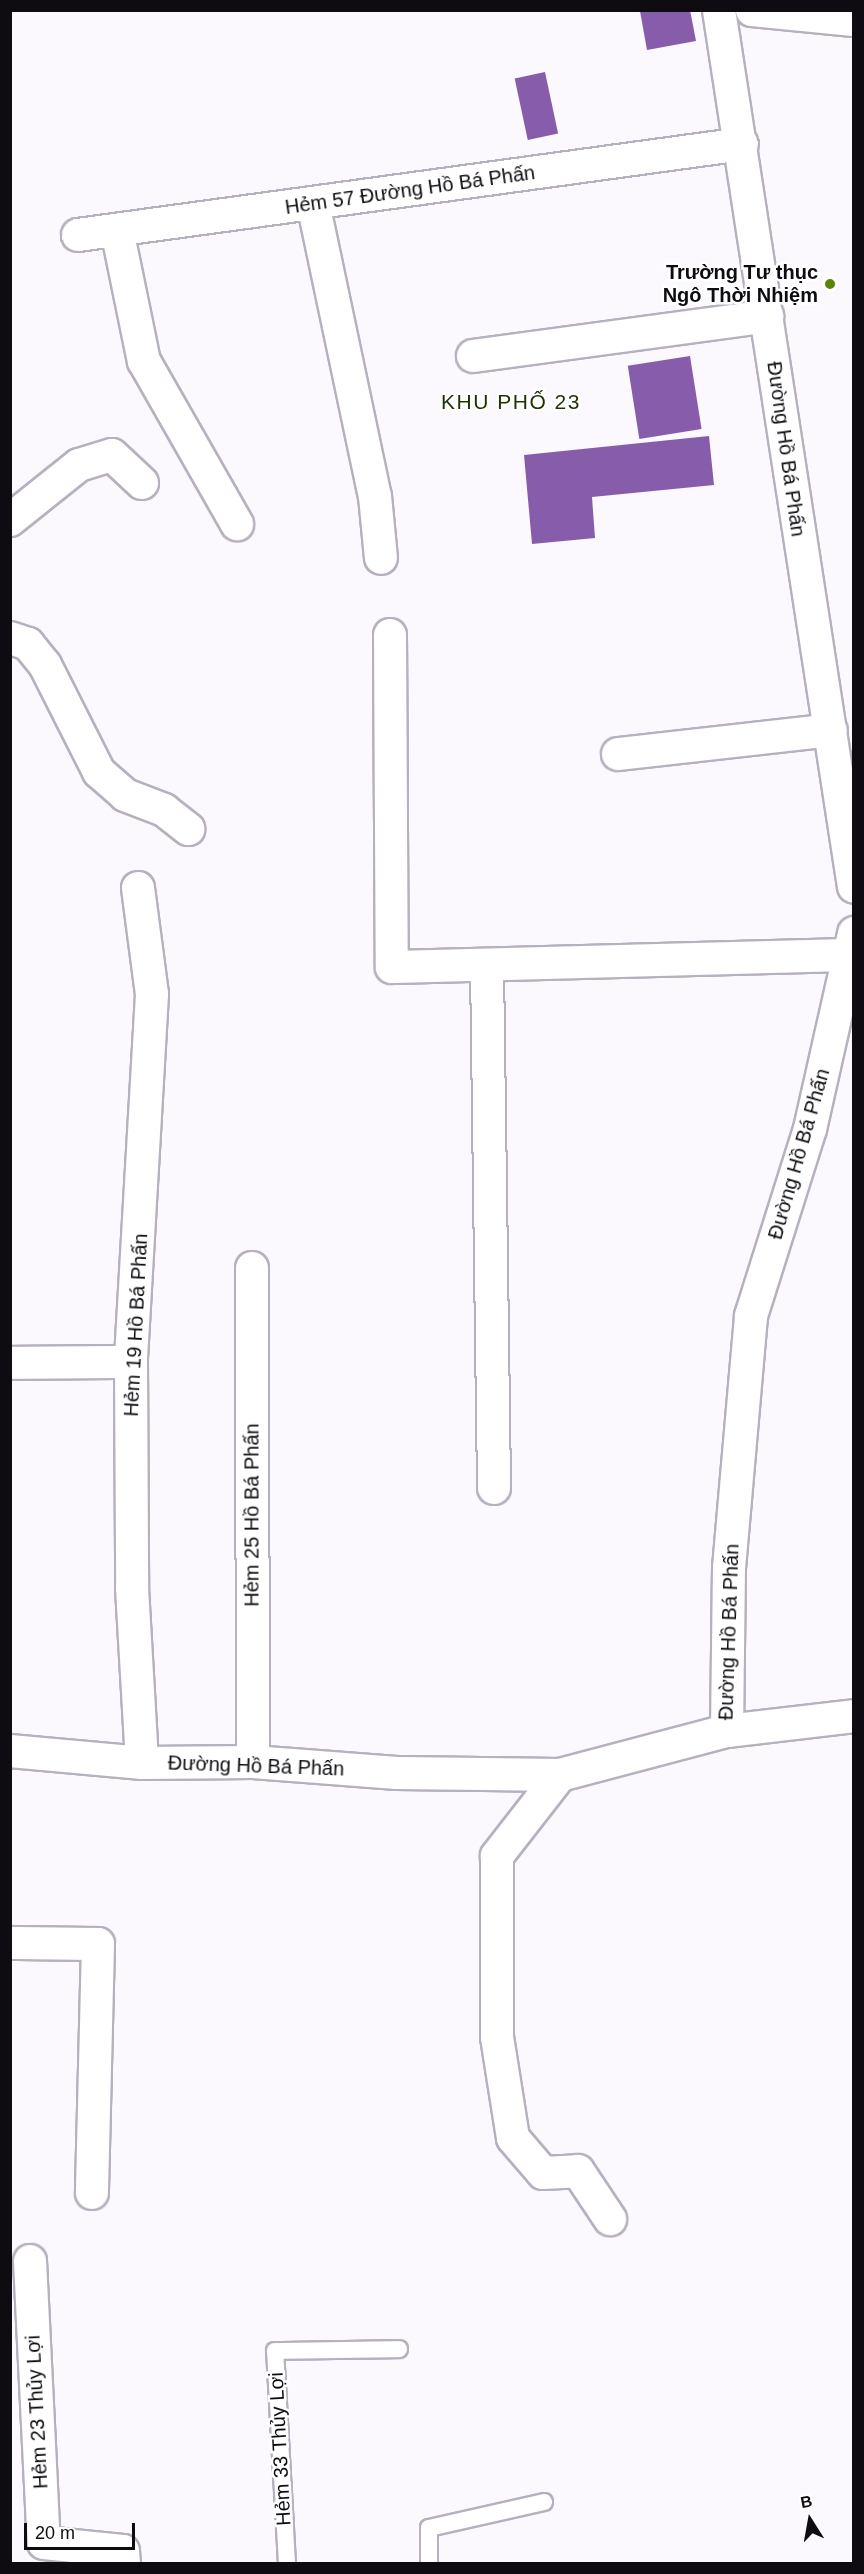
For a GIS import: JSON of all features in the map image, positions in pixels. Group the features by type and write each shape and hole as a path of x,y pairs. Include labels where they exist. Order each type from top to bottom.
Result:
{"street":[{"name":"Đường Hồ Bá Phấn","path":"719,10 742,144 854,887"},
{"path":"752,10 854,20"},
{"name":"Hẻm 57 Đường Hồ Bá Phấn","path":"78,235 742,144"},
{"path":"313,203 375,496 381,558"},
{"path":"117,230 144,361 237,524"},
{"path":"473,356 767,316"},
{"path":"10,520 79,465 112,455 142,483"},
{"path":"390,635 392,967 487,965 851,944"},
{"path":"10,638 28,644 45,665 99,772 125,795 164,810 188,829"},
{"path":"618,754 831,730"},
{"name":"Hẻm 19 Hồ Bá Phấn","path":"138,888 152,994 131,1362 132,1587 142,1763"},
{"name":"Đường Hồ Bá Phấn","path":"10,1751 142,1763 253,1762 396,1773 560,1775 727,1731 729,1568 751,1316 810,1129 851,944"},
{"path":"487,965 494,1488"},
{"name":"Hẻm 25 Hồ Bá Phấn","path":"252,1268 253,1762"},
{"path":"10,1363 131,1362"},
{"path":"727,1731 854,1716"},
{"path":"560,1775 497,1856 497,2037 513,2138 543,2173 578,2172 610,2219"},
{"path":"10,1942 98,1944 92,2193"},
{"name":"Hẻm 23 Thủy Lợi","path":"30,2261 44,2543 123,2551 124,2564"}],"lane":[{"name":"Hẻm 33 Thủy Lợi","path":"287,2564 275,2351 399,2349"},
{"path":"429,2564 429,2528 544,2502"}],"building":[{"path":"690,10 696,41 647,50 640,11"},
{"path":"545,72 558,134 528,140 515,78"},
{"path":"690,356 702,429 639,439 628,366"},
{"path":"709,436 714,485 592,497 595,538 532,544 524,455"}],"place":[{"name":"Trường Tư thục Ngô Thời Nhiệm","path":"830,284"}],"district":[{"name":"KHU PHỐ 23","path":"511,402"}]}
